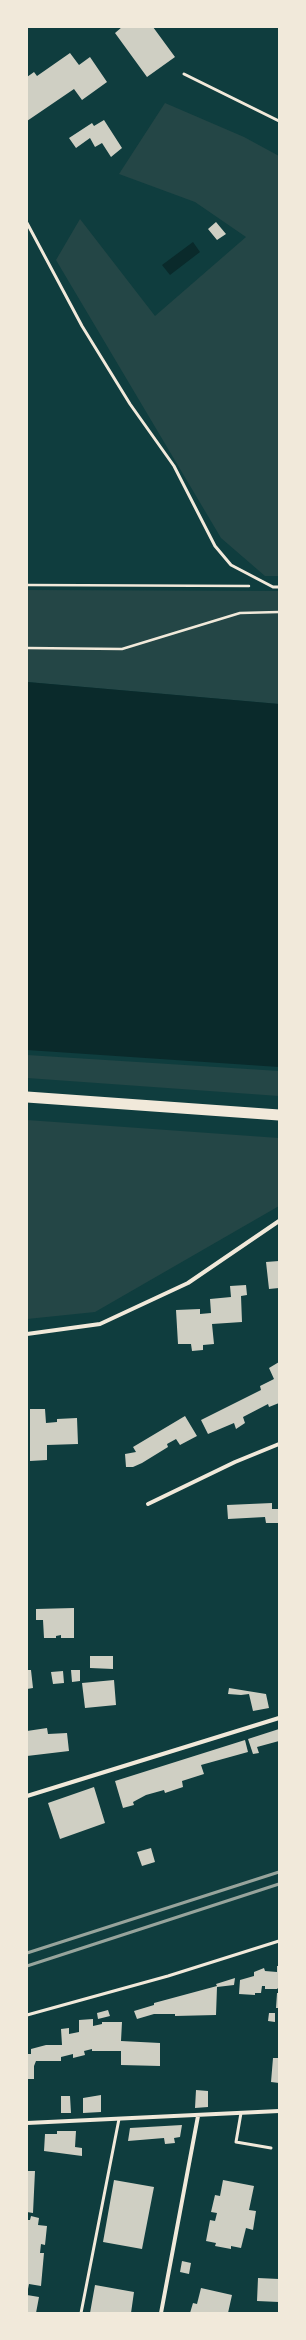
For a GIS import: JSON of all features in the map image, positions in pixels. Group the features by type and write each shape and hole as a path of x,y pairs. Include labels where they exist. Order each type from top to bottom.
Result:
{"highway":[{"path":"27,1097 279,1115"}],"street":[{"path":"27,1334 100,1324 188,1283 279,1221"},
{"path":"148,1504 235,1462 279,1444"},
{"path":"27,1796 279,1718"},
{"path":"27,2123 279,2111"},
{"path":"160,2313 198,2116"}],"lane":[{"path":"184,74 279,122"},
{"path":"27,222 82,326 130,404 174,466 216,546 231,565 274,587 279,586"},
{"path":"27,2015 168,1976 279,1941"},
{"path":"241,2113 236,2142 271,2148"},
{"path":"81,2313 119,2119"}],"path":[{"path":"27,585 274,587"},
{"path":"27,648 122,649 240,613 279,612"}],"shaded area":[{"path":"165,103 244,137 279,156 279,576 265,576 221,538 56,260 80,219 155,316 246,237 195,202 119,174"},
{"path":"193,242 200,252 170,275 162,265"},
{"path":"27,590 279,591 279,704 27,682"},
{"path":"27,682 279,704 279,1067 27,1050"},
{"path":"27,1055 279,1071 279,1096 27,1078"},
{"path":"27,1120 279,1138 279,1206 95,1312 27,1319"}],"building":[{"path":"122,27 153,27 175,57 147,77 115,33"},
{"path":"70,53 79,65 90,57 107,82 82,100 74,89 27,121 27,77 34,72 37,76"},
{"path":"104,120 122,148 111,157 102,143 95,147 90,138 76,148 69,138 92,123 94,126"},
{"path":"216,222 226,234 217,240 208,229"},
{"path":"279,1261 279,1288 269,1289 266,1262"},
{"path":"246,1285 247,1295 241,1296 242,1322 212,1324 214,1344 203,1345 203,1350 192,1351 191,1344 178,1344 176,1310 200,1309 200,1314 211,1313 210,1299 231,1297 230,1286"},
{"path":"279,1362 279,1403 269,1407 268,1404 243,1417 245,1423 236,1429 234,1423 208,1434 201,1420 261,1390 260,1386 274,1379 269,1368"},
{"path":"30,1409 45,1409 46,1423 57,1422 57,1419 77,1418 78,1444 47,1445 47,1460 30,1461"},
{"path":"185,1416 197,1436 180,1445 176,1439 167,1444 168,1447 142,1463 133,1467 126,1467 125,1454 136,1452 133,1447"},
{"path":"272,1503 272,1509 279,1509 279,1523 266,1523 265,1517 228,1519 227,1505"},
{"path":"74,1608 74,1638 61,1638 61,1635 56,1636 56,1638 44,1638 43,1620 36,1620 36,1609"},
{"path":"90,1656 113,1656 113,1669 90,1668"},
{"path":"27,1670 31,1670 33,1688 27,1689"},
{"path":"71,1670 80,1670 80,1681 72,1682"},
{"path":"63,1671 64,1683 53,1684 51,1672"},
{"path":"114,1680 116,1705 85,1708 82,1683"},
{"path":"229,1688 266,1694 269,1708 253,1711 249,1694 228,1694"},
{"path":"47,1728 48,1734 67,1733 69,1751 27,1756 27,1731"},
{"path":"279,1729 279,1741 257,1747 259,1753 253,1754 248,1739"},
{"path":"245,1740 248,1752 201,1765 204,1774 182,1781 183,1787 165,1793 164,1790 146,1795 133,1802 134,1805 123,1808 115,1781"},
{"path":"94,1787 105,1823 60,1839 48,1803"},
{"path":"151,1848 155,1862 142,1866 137,1852"},
{"path":"277,1966 279,1966 279,1987 277,1989 265,1989 265,1986 262,1986 261,1993 255,1993 255,1995 239,1994 240,1980 254,1976 254,1972 264,1968 265,1971 277,1972"},
{"path":"235,1978 234,1985 217,1987 216,2015 175,2016 175,2014 154,2014 137,2019 134,2011 154,2005 154,2003 217,1986 216,1984"},
{"path":"277,1993 279,1993 279,2008 276,2008"},
{"path":"108,2010 110,2016 98,2019 97,2013"},
{"path":"269,2013 275,2013 275,2022 268,2021"},
{"path":"93,2019 93,2026 102,2024 102,2022 122,2022 121,2041 160,2043 160,2066 121,2065 121,2051 92,2051 92,2049 84,2051 85,2055 73,2058 73,2054 61,2057 61,2061 36,2061 34,2066 34,2079 27,2079 27,2054 31,2054 31,2049 46,2045 62,2045 61,2029 69,2028 69,2034 79,2032 79,2020"},
{"path":"273,2058 279,2058 279,2083 271,2082"},
{"path":"196,2090 208,2091 208,2107 195,2108"},
{"path":"101,2095 101,2112 83,2113 83,2098"},
{"path":"61,2096 70,2096 71,2113 61,2113"},
{"path":"182,2125 180,2137 174,2138 175,2143 165,2144 164,2138 128,2141 130,2128"},
{"path":"57,2131 76,2131 75,2147 82,2148 82,2156 44,2151 45,2134 57,2134"},
{"path":"27,2171 35,2171 33,2213 27,2212"},
{"path":"114,2180 154,2187 142,2249 103,2242"},
{"path":"223,2180 254,2186 249,2210 256,2211 253,2230 246,2228 241,2248 231,2246 231,2249 215,2246 216,2243 206,2241 210,2220 215,2221 217,2213 211,2212 215,2195 220,2196"},
{"path":"31,2216 39,2218 38,2225 47,2226 45,2245 41,2244 40,2253 44,2253 41,2286 29,2284 28,2289 27,2220 30,2220"},
{"path":"182,2261 191,2263 189,2274 180,2272"},
{"path":"258,2278 279,2279 279,2302 257,2301"},
{"path":"95,2285 134,2292 131,2313 90,2313"},
{"path":"201,2288 232,2295 228,2313 190,2313 193,2303 197,2304"},
{"path":"27,2295 39,2297 36,2313 27,2313"}],"railway":[{"path":"27,1953 279,1872"},
{"path":"27,1966 279,1884"}]}
